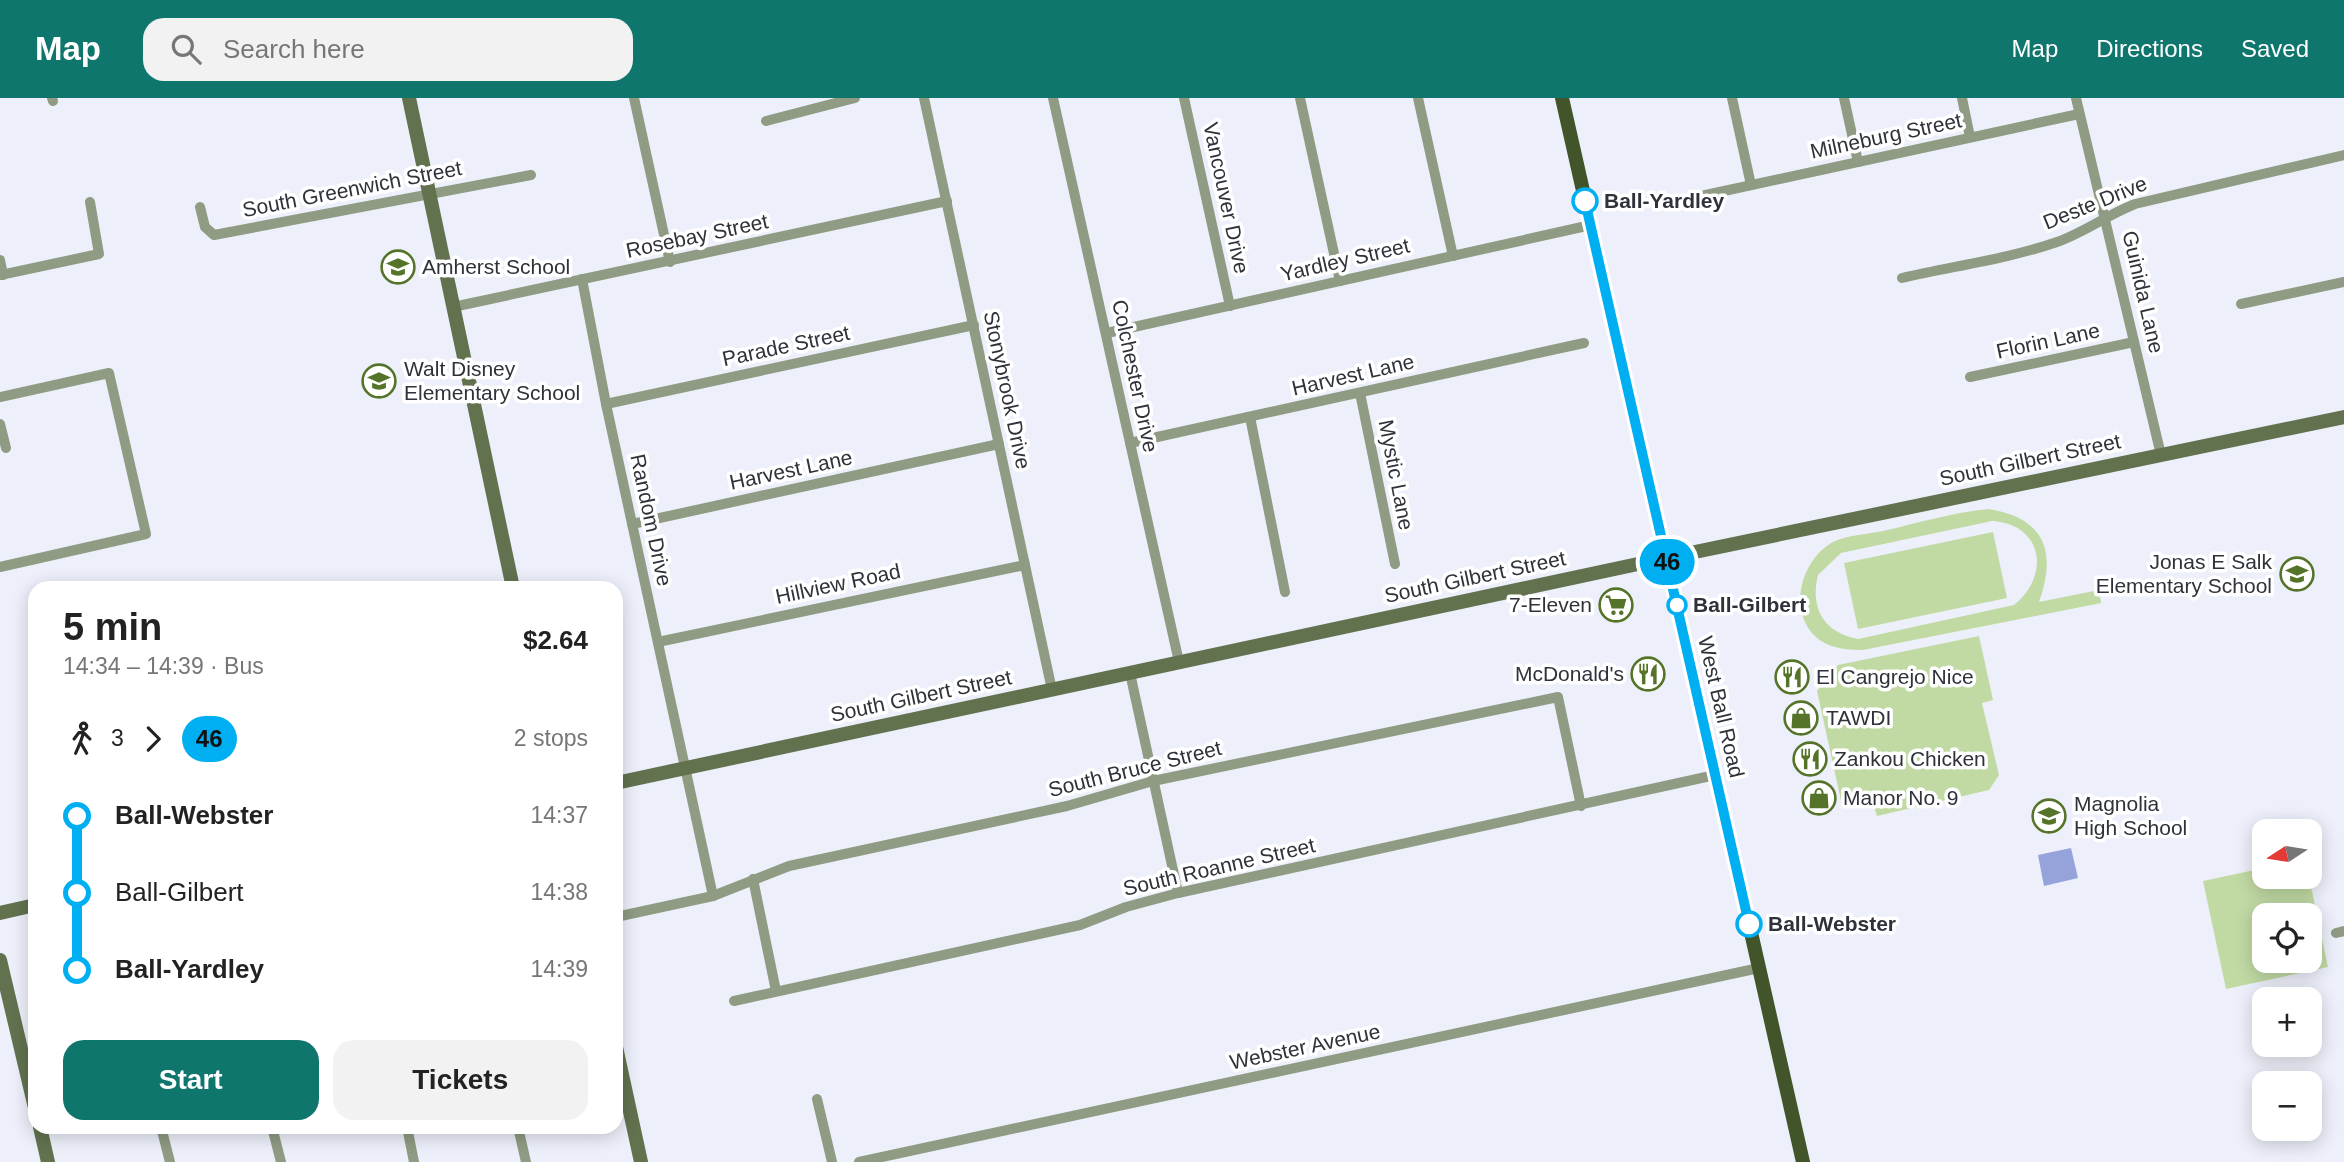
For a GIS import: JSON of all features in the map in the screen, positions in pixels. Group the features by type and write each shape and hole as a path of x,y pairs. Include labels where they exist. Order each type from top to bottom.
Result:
{"main road":[{"name":"West Ball Road","path":"1562,98 1802,1162"}],"street":[{"path":"634,98 670,262"},
{"path":"766,121 855,98"},
{"name":"Stonybrook Drive","path":"924,98 1052,690"},
{"name":"Colchester Drive","path":"1053,98 1179,662"},
{"name":"Vancouver Drive","path":"1184,98 1230,306"},
{"path":"1300,98 1340,281"},
{"path":"1418,98 1452,256"},
{"path":"1732,98 1751,185"},
{"path":"1844,98 1858,162"},
{"path":"1962,98 1970,137"},
{"name":"Guinida Lane","path":"2076,98 2161,454"},
{"path":"413,99 453,307 512,581"},
{"name":"Milneburg Street","path":"1701,196 2079,114"},
{"name":"Deste Drive","path":"1902,278 2055,243 2088,230 2106,215 2195,189 2344,155"},
{"name":"South Greenwich Street","path":"200,207 205,227 214,236 531,175"},
{"name":"Rosebay Street","path":"453,307 947,201"},
{"path":"0,260 2,275 99,254 90,202"},
{"name":"Yardley Street","path":"1107,333 1591,225"},
{"name":"Random Drive","path":"582,279 606,404 713,896"},
{"path":"2241,304 2344,282"},
{"name":"Parade Street","path":"606,404 974,325"},
{"name":"Harvest Lane","path":"1130,443 1584,342"},
{"name":"Florin Lane","path":"1970,377 2134,342"},
{"path":"0,397 109,373 146,534 0,567"},
{"name":"Mystic Lane","path":"1360,393 1395,564"},
{"path":"1250,417 1285,592"},
{"name":"South Gilbert Street","path":"623,782 1666,558 2344,417"},
{"path":"0,424 6,448"},
{"name":"Harvest Lane","path":"632,524 999,444"},
{"name":"Hillview Road","path":"658,642 1025,565"},
{"path":"1130,673 1178,893"},
{"name":"South Bruce Street","path":"623,915 713,896 789,866 1067,806 1153,781 1558,697 1581,806"},
{"name":"South Roanne Street","path":"734,1002 1080,925 1126,907 1178,893 1715,775"},
{"path":"753,879 776,991"},
{"path":"0,913 28,907"},
{"path":"0,960 28,1078"},
{"name":"Webster Avenue","path":"859,1162 1759,968"},
{"path":"623,1078 641,1162"},
{"path":"817,1098 832,1162"},
{"path":"42,1134 48,1162"},
{"path":"163,1134 170,1162"},
{"path":"274,1134 281,1162"},
{"path":"408,1134 414,1162"},
{"path":"520,1134 526,1162"}],"green space":[{"path":"1989,509 2023,520 2042,540 2047,568 2039,602 2099,590 2101,603 1863,650 1831,646 1810,630 1800,603 1801,588 1813,560 1823,549 1846,537","holes":["1992,521 2009,524 2022,531 2031,541 2037,566 2026,593 2014,605 1858,639 1836,631 1822,617 1816,598 1818,575 1841,553"]},
{"path":"1993,532 2007,598 1858,629 1844,563"},
{"path":"1979,636 1993,700 1982,703 1999,775 1989,790 1877,816 1872,800 1842,805 1817,691 1838,665"},
{"path":"2252,871 2252,889 2312,889 2314,903 2252,903 2252,973 2300,973 2226,989 2203,881"},
{"path":"2322,939 2328,967 2322,968"}],"water":[{"path":"2071,848 2078,878 2044,886 2038,855"}],"bus line":[{"name":"46","path":"1585,201 1749,924"}],"place":[{"name":"Ball-Yardley","path":"1585,201"},
{"name":"Amherst School","path":"398,267"},
{"name":"Walt Disney Elementary School","path":"379,381"},
{"name":"Jonas E Salk Elementary School","path":"2297,574"},
{"name":"7-Eleven","path":"1616,605"},
{"name":"Ball-Gilbert","path":"1677,605"},
{"name":"McDonald's","path":"1648,674"},
{"name":"El Cangrejo Nice","path":"1792,677"},
{"name":"TAWDI","path":"1801,718"},
{"name":"Zankou Chicken","path":"1810,759"},
{"name":"Manor No. 9","path":"1819,798"},
{"name":"Magnolia High School","path":"2049,816"},
{"name":"Ball-Webster","path":"1749,924"}]}
